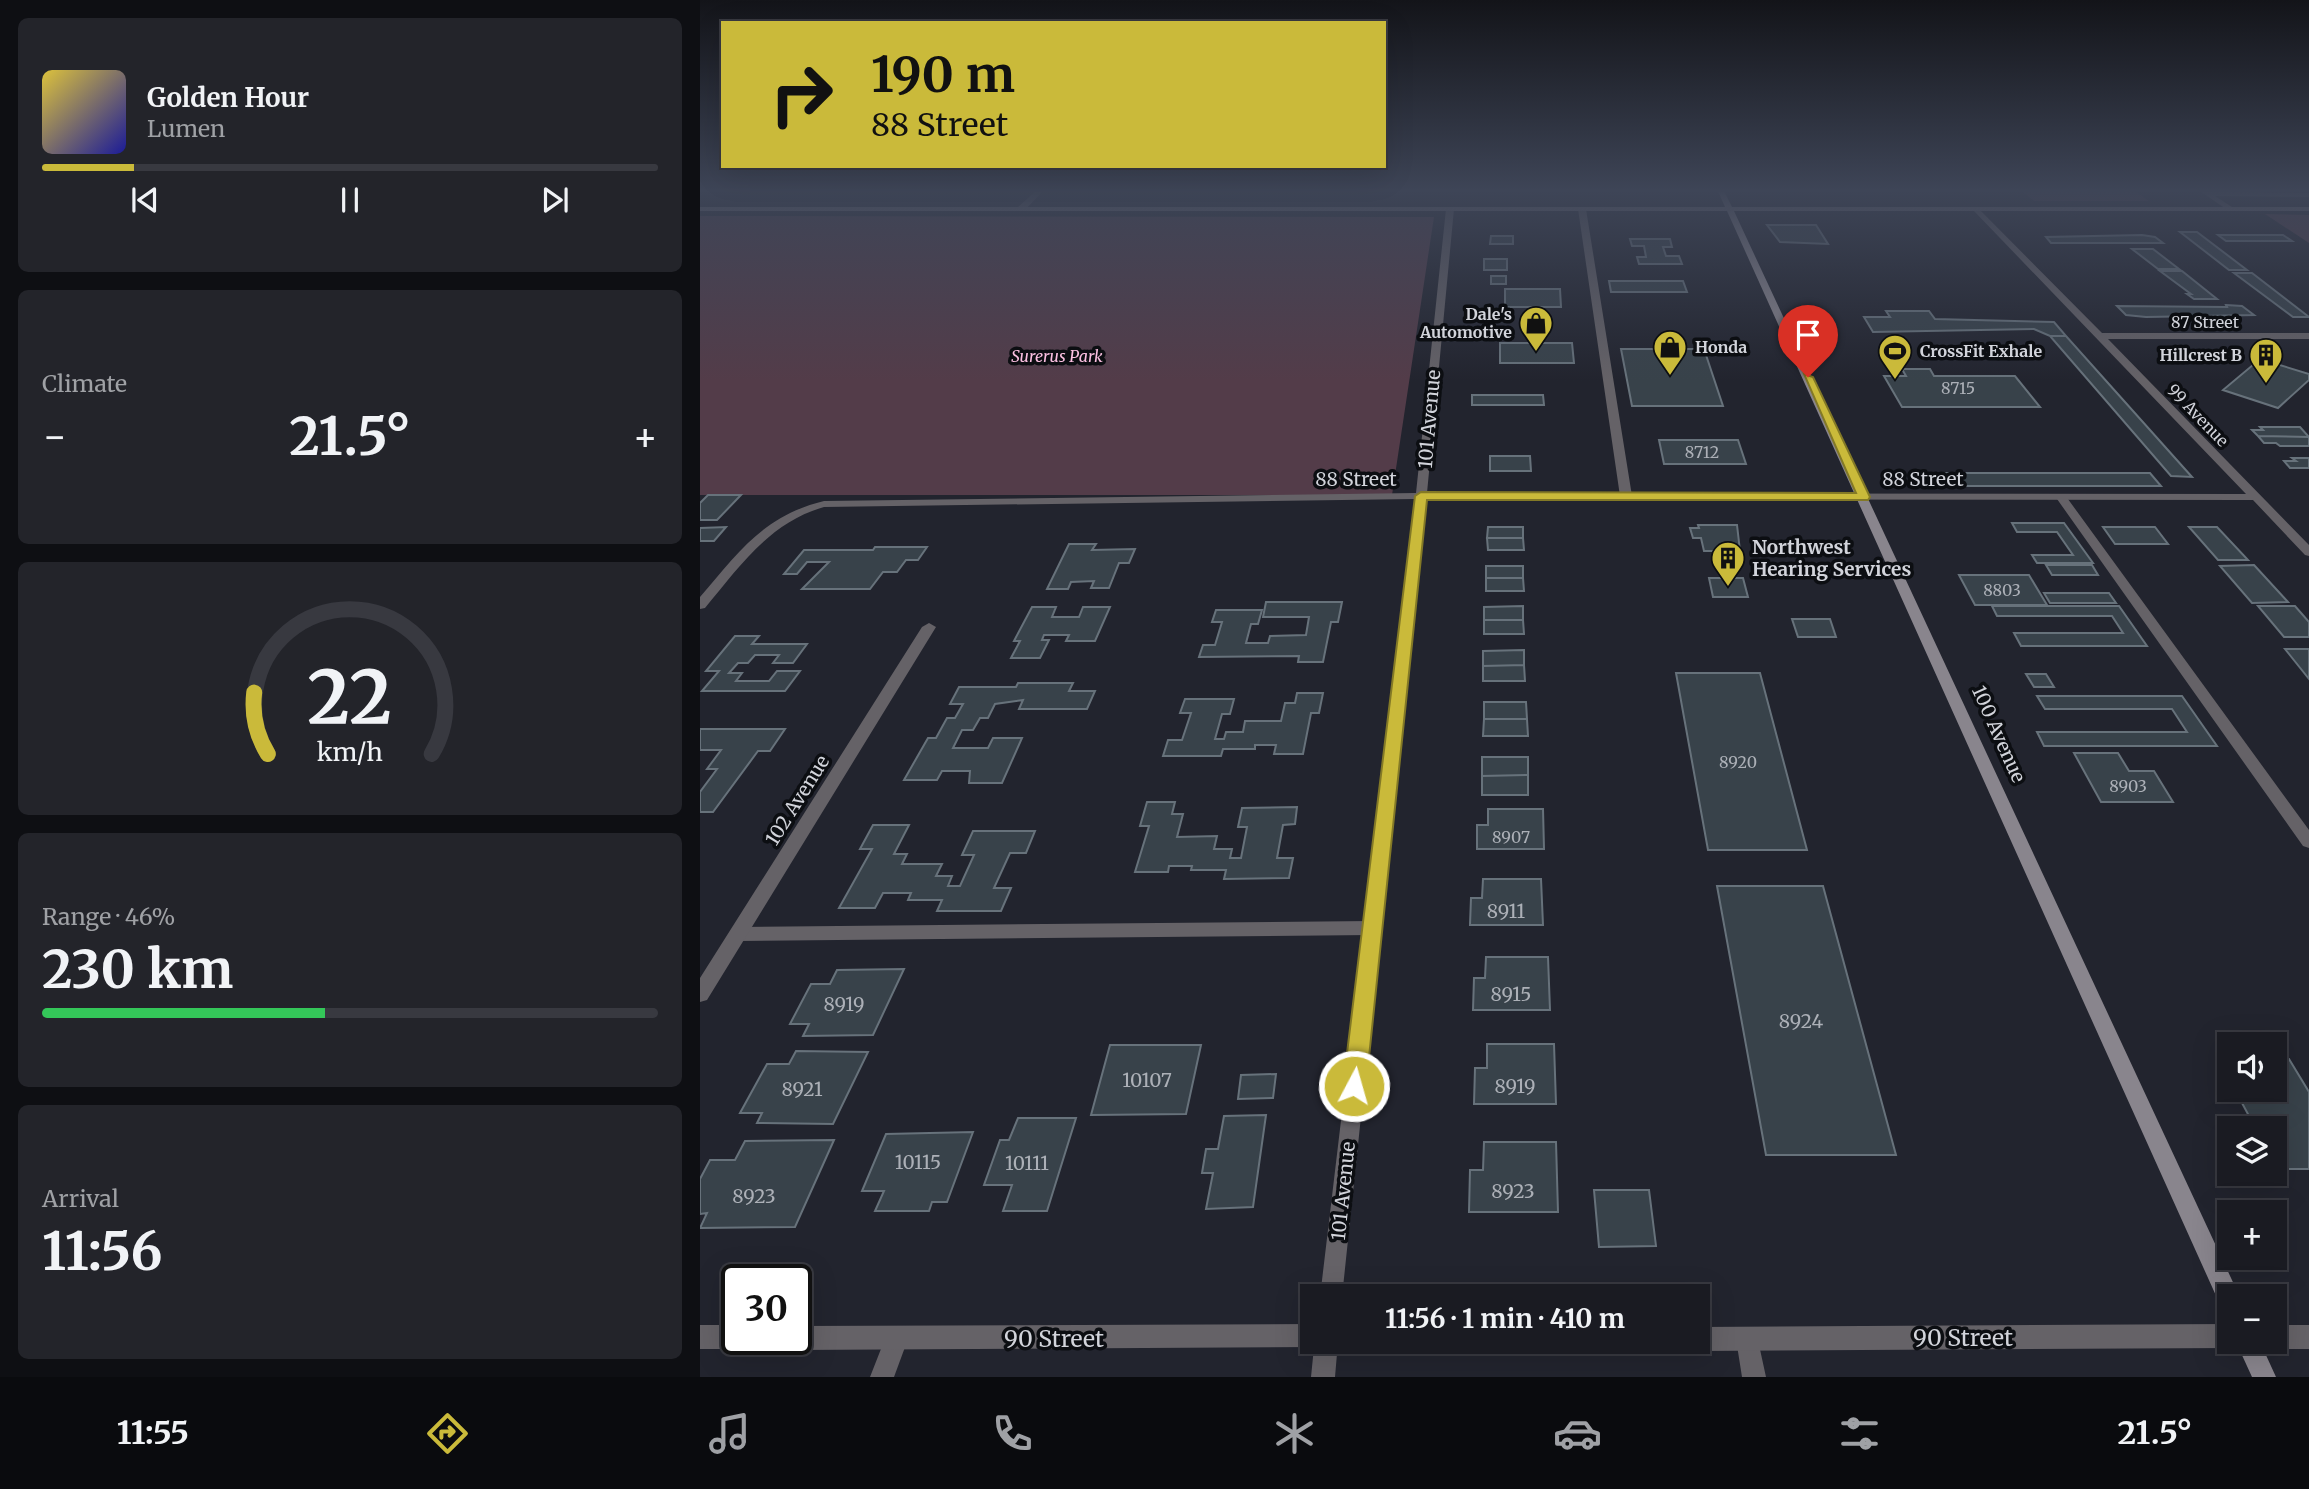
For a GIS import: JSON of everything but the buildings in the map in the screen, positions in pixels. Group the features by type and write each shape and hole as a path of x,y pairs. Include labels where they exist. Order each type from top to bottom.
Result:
{"main road":[{"name":"100 Avenue","path":"1750,253 2222,1284"},
{"path":"2253,1354 2264,1377"}],"street":[{"name":"101 Avenue","path":"1332,1284 1446,253"},
{"path":"1589,253 1626,496"},
{"name":"99 Avenue","path":"2021,253 2309,552"},
{"name":"87 Street","path":"2102,336 2309,336"},
{"name":"88 Street","path":"700,605 766,531 793,513 824,504 1421,496 2255,497"},
{"path":"2061,497 2309,842"},
{"name":"102 Avenue","path":"700,995 929,627"},
{"path":"739,934 1372,928"},
{"name":"90 Street","path":"812,1338 1300,1336"},
{"name":"90 Street","path":"1710,1339 2217,1336"},
{"path":"700,1337 721,1337"},
{"path":"2287,1337 2309,1337"},
{"path":"882,1377 896,1339"},
{"path":"1748,1339 1754,1377"},
{"path":"1323,1377 1325,1354"}],"green space":[{"name":"Surerus Park","path":"700,253 1429,253 1392,495 700,495"}],"place":[{"name":"Dale's Automotive","path":"1536,353"},
{"name":"Honda","path":"1670,377"},
{"name":"CrossFit Exhale","path":"1895,381"},
{"name":"Hillcrest B","path":"2266,385"},
{"name":"Northwest Hearing Services","path":"1728,588"}],"route":[{"path":"1354,1086 1421,496 1864,497 1808,377"}]}
